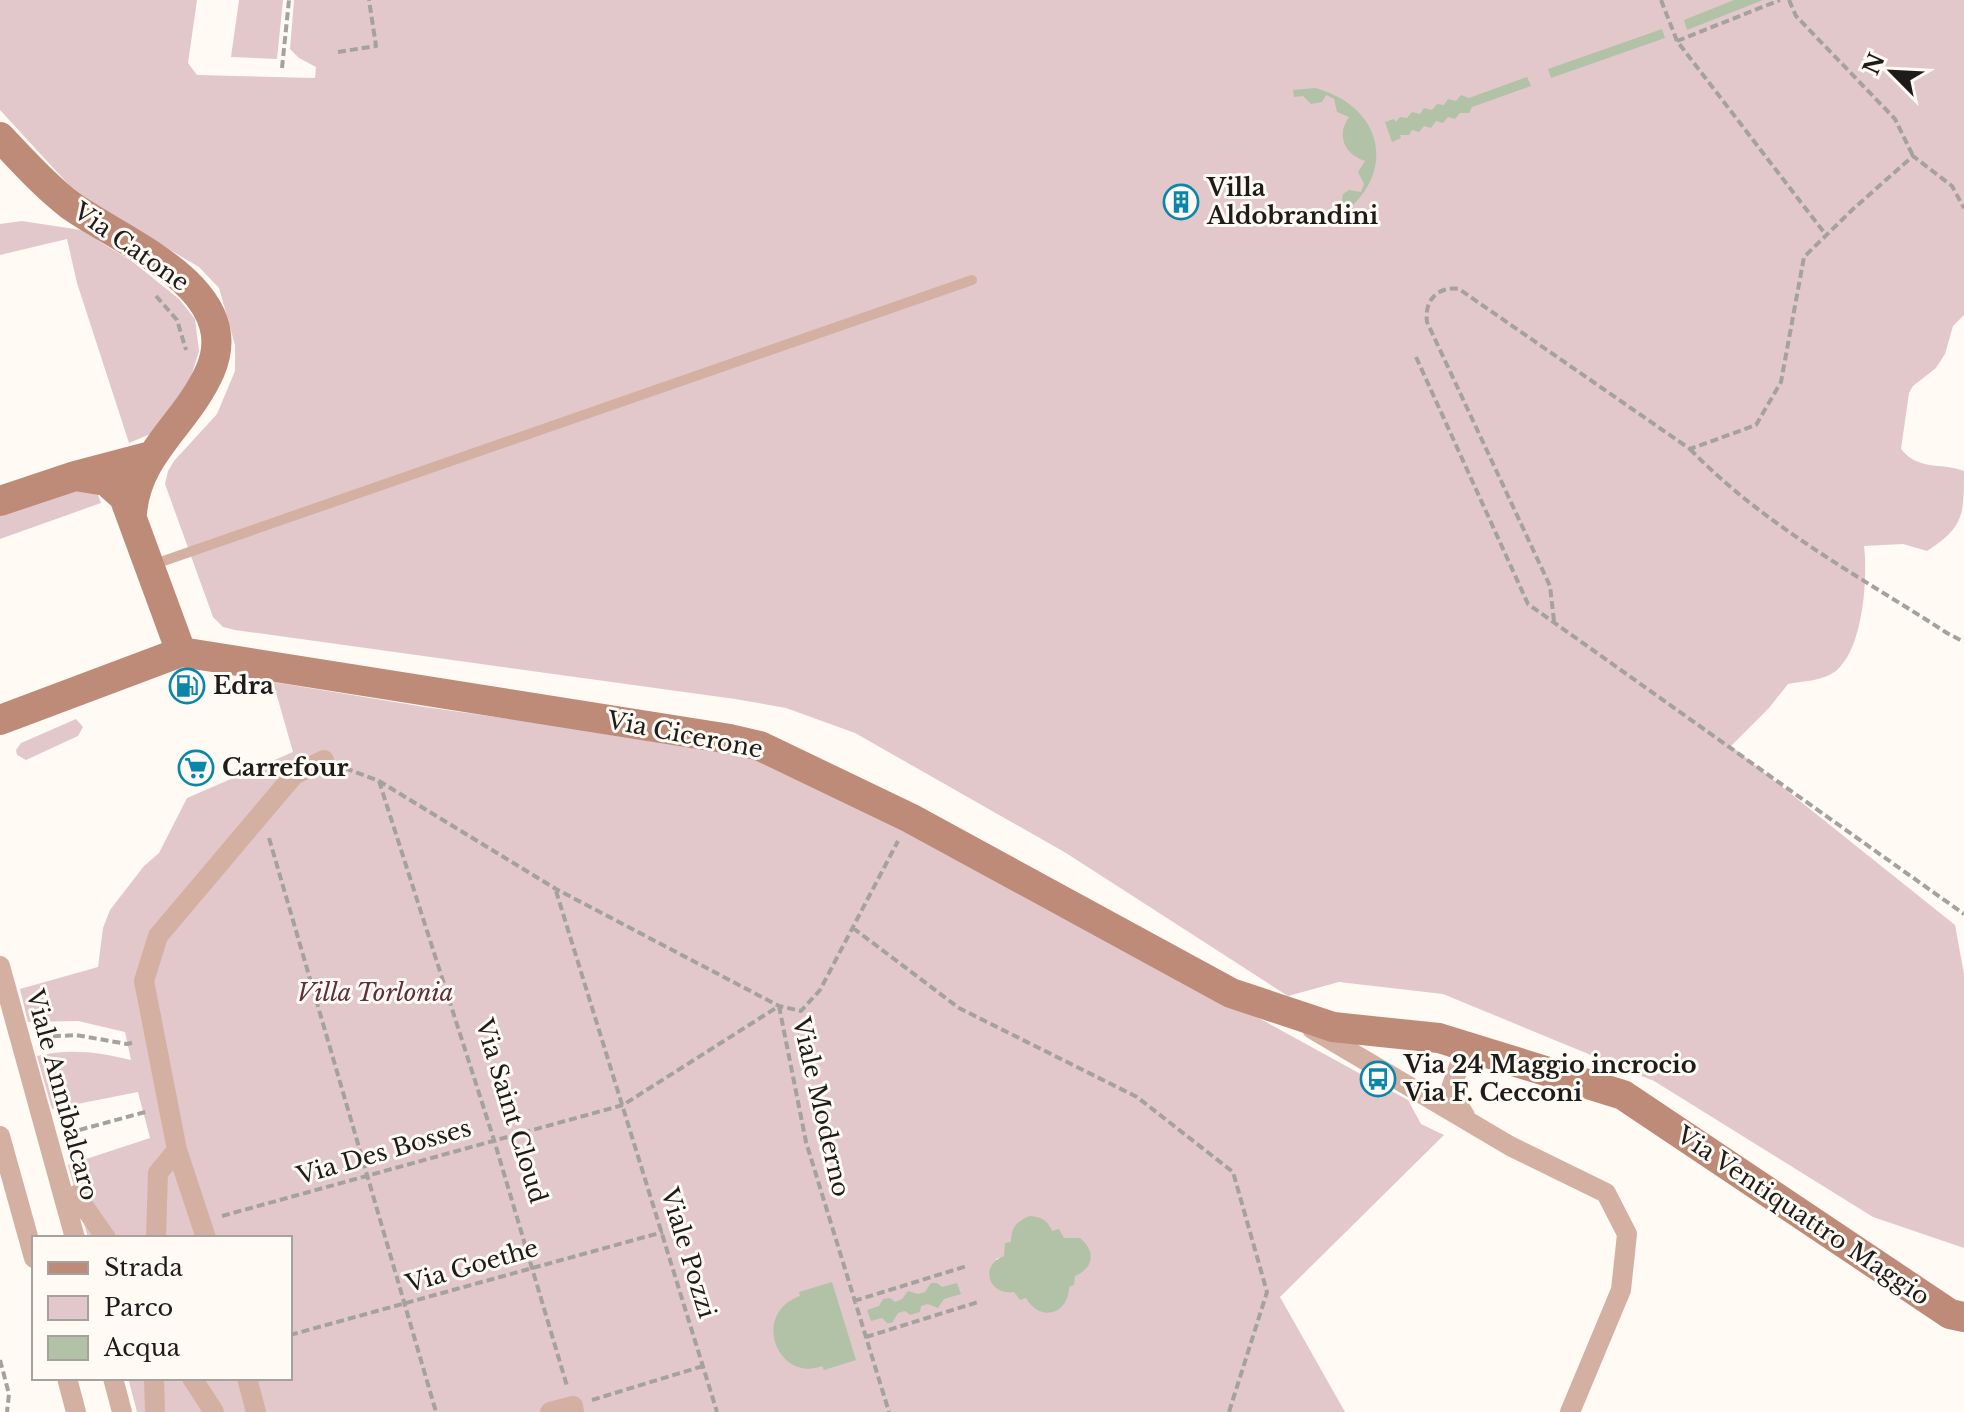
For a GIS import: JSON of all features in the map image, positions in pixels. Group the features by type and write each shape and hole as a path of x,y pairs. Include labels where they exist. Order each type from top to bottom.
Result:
{"main road":[{"name":"Via Catone","path":"0,137 57,194 176,273 206,306 215,335 213,362 185,414 151,456 136,484 132,513"},
{"path":"0,501 75,476 151,456"},
{"path":"0,720 181,652 124,497 114,486 98,479 75,476"},
{"name":"Via Cicerone","path":"181,652 760,746 910,818 1231,993"},
{"name":"Via Ventiquattro Maggio","path":"1231,993 1333,1027 1439,1038 1623,1095 1950,1314 1964,1317"}],"street":[{"path":"203,1230 177,1150 144,981 158,936 294,775 324,760"},
{"name":"Viale Annibalcaro","path":"0,966 74,1236"},
{"path":"1273,1007 1510,1146 1606,1193 1627,1234 1621,1290 1570,1412"},
{"path":"1470,1123 1450,1091 1462,1058 1503,1058"},
{"path":"0,1136 32,1251"},
{"path":"156,1236 158,1173 177,1150"},
{"path":"76,1195 105,1236"},
{"path":"68,1380 76,1412"},
{"path":"114,1380 122,1412"},
{"path":"154,1380 155,1412"},
{"path":"193,1380 214,1412"},
{"path":"248,1380 256,1412"},
{"path":"550,1412 574,1409"}],"lane":[{"path":"150,565 972,280"}],"path":[{"path":"282,68 289,0"},
{"path":"338,52 376,46 369,0"},
{"path":"1661,0 1677,41 1826,235"},
{"path":"1677,41 1780,0"},
{"path":"1789,0 1796,16 1895,119 1913,156 1952,186 1964,208"},
{"path":"1690,449 1756,425 1781,382 1804,257 1913,156"},
{"path":"1218,188 1236,181"},
{"path":"149,288 177,320 186,352"},
{"path":"1554,621 1550,586 1427,322 1431,299 1443,290 1459,289 1690,449 1760,512 1964,642"},
{"path":"1416,357 1528,604 1964,914"},
{"name":"Viale Moderno","path":"324,760 379,781 556,889 779,1006 806,1142 889,1412"},
{"name":"Via Saint Cloud","path":"379,781 494,1140 574,1409"},
{"path":"262,814 436,1412"},
{"path":"910,818 853,928 959,1008 1137,1097 1233,1172 1267,1292 1229,1412"},
{"name":"Viale Pozzi","path":"556,889 717,1412"},
{"name":"Via Des Bosses","path":"203,1230 367,1177 623,1105 779,1006 801,1011 820,990 853,928"},
{"path":"32,1038 76,1035 127,1044"},
{"path":"59,1135 144,1113"},
{"name":"Via Goethe","path":"292,1334 663,1232"},
{"path":"854,1301 967,1266"},
{"path":"866,1337 978,1302"},
{"path":"0,1360 9,1394 7,1412"},
{"path":"574,1409 703,1366"}],"green space":[{"name":"Villa Aldobrandini","path":"0,0 197,0 188,63 197,75 315,78 316,67 290,49 294,0 1964,0 1964,315 1953,326 1945,354 1936,368 1913,386 1909,393 1901,449 1922,463 1964,471 1962,509 1955,527 1927,551 1903,544 1864,546 1862,613 1845,661 1825,677 1788,684 1731,746 1955,925 1964,974 1964,1248 1873,1217 1654,1081 1443,994 1339,982 1288,996 1066,853 855,733 786,708 223,627 213,617 165,484 174,461 217,414 235,371 235,345 219,288 199,267 80,197 0,110"},
{"path":"239,0 283,0 277,59 231,57"},
{"path":"22,221 81,230 133,262 179,299 195,319 199,351 190,380 153,433 129,443 77,283 67,239 0,255 0,224"},
{"path":"94,484 101,503 0,539 0,515"},
{"name":"Villa Torlonia","path":"273,682 425,707 752,753 920,832 1408,1100 1421,1124 1444,1135 1280,1297 1345,1412 137,1412 129,1380 292,1380 292,1236 87,1236 68,1165 150,1138 138,1092 52,1109 37,1056 84,1052 131,1060 125,1032 78,1021 28,1022 20,989 98,967 103,928 110,910 144,866 159,853 187,798 293,752","holes":["1064,1238 1072,1281 1068,1286 1014,1292 996,1259 1005,1256 1011,1242"]},
{"path":"76,719 83,727 78,736 26,760 17,755 16,750 21,743"}],"water":[{"path":"1734,0 1763,0 1687,30 1684,20"},
{"path":"1662,29 1665,38 1551,78 1548,69"},
{"path":"1527,77 1531,86 1472,107 1469,113 1460,113 1455,119 1448,117 1443,123 1436,121 1431,128 1424,126 1419,132 1412,130 1409,135 1400,135 1401,138 1392,142 1385,122 1394,119 1396,122 1400,117 1407,118 1412,112 1420,114 1424,108 1432,110 1437,104 1444,105 1448,99 1456,101 1461,95 1469,98"},
{"path":"1315,88 1339,97 1357,111 1369,127 1376,145 1376,164 1369,183 1356,201 1337,218 1335,211 1341,206 1343,194 1349,190 1361,192 1364,184 1358,172 1365,161 1352,154 1344,143 1343,130 1349,117 1337,112 1334,99 1326,95 1322,102 1311,104 1303,96 1294,97 1293,90"},
{"path":"1030,1216 1044,1220 1052,1231 1059,1229 1064,1238 1080,1238 1089,1248 1089,1264 1075,1276 1064,1304 1053,1312 1039,1311 1026,1298 1020,1300 1014,1292 998,1289 990,1279 991,1266 1004,1256 1005,1243 1011,1242 1016,1225"},
{"path":"832,1282 856,1360 824,1370 822,1366 806,1369 793,1365 776,1344 773,1331 776,1317 785,1305 800,1296 799,1292"},
{"path":"931,1283 942,1287 957,1283 961,1294 944,1299 938,1308 928,1304 921,1306 920,1312 910,1315 905,1311 898,1313 892,1323 882,1318 871,1321 867,1310 879,1306 883,1299 890,1298 895,1302 908,1291 918,1294 925,1292"}],"place":[{"name":"Villa Aldobrandini","path":"1181,202"},
{"name":"Edra","path":"187,686"},
{"name":"Carrefour","path":"196,768"},
{"name":"Via 24 Maggio incrocio Via F. Cecconi","path":"1378,1079"}]}
